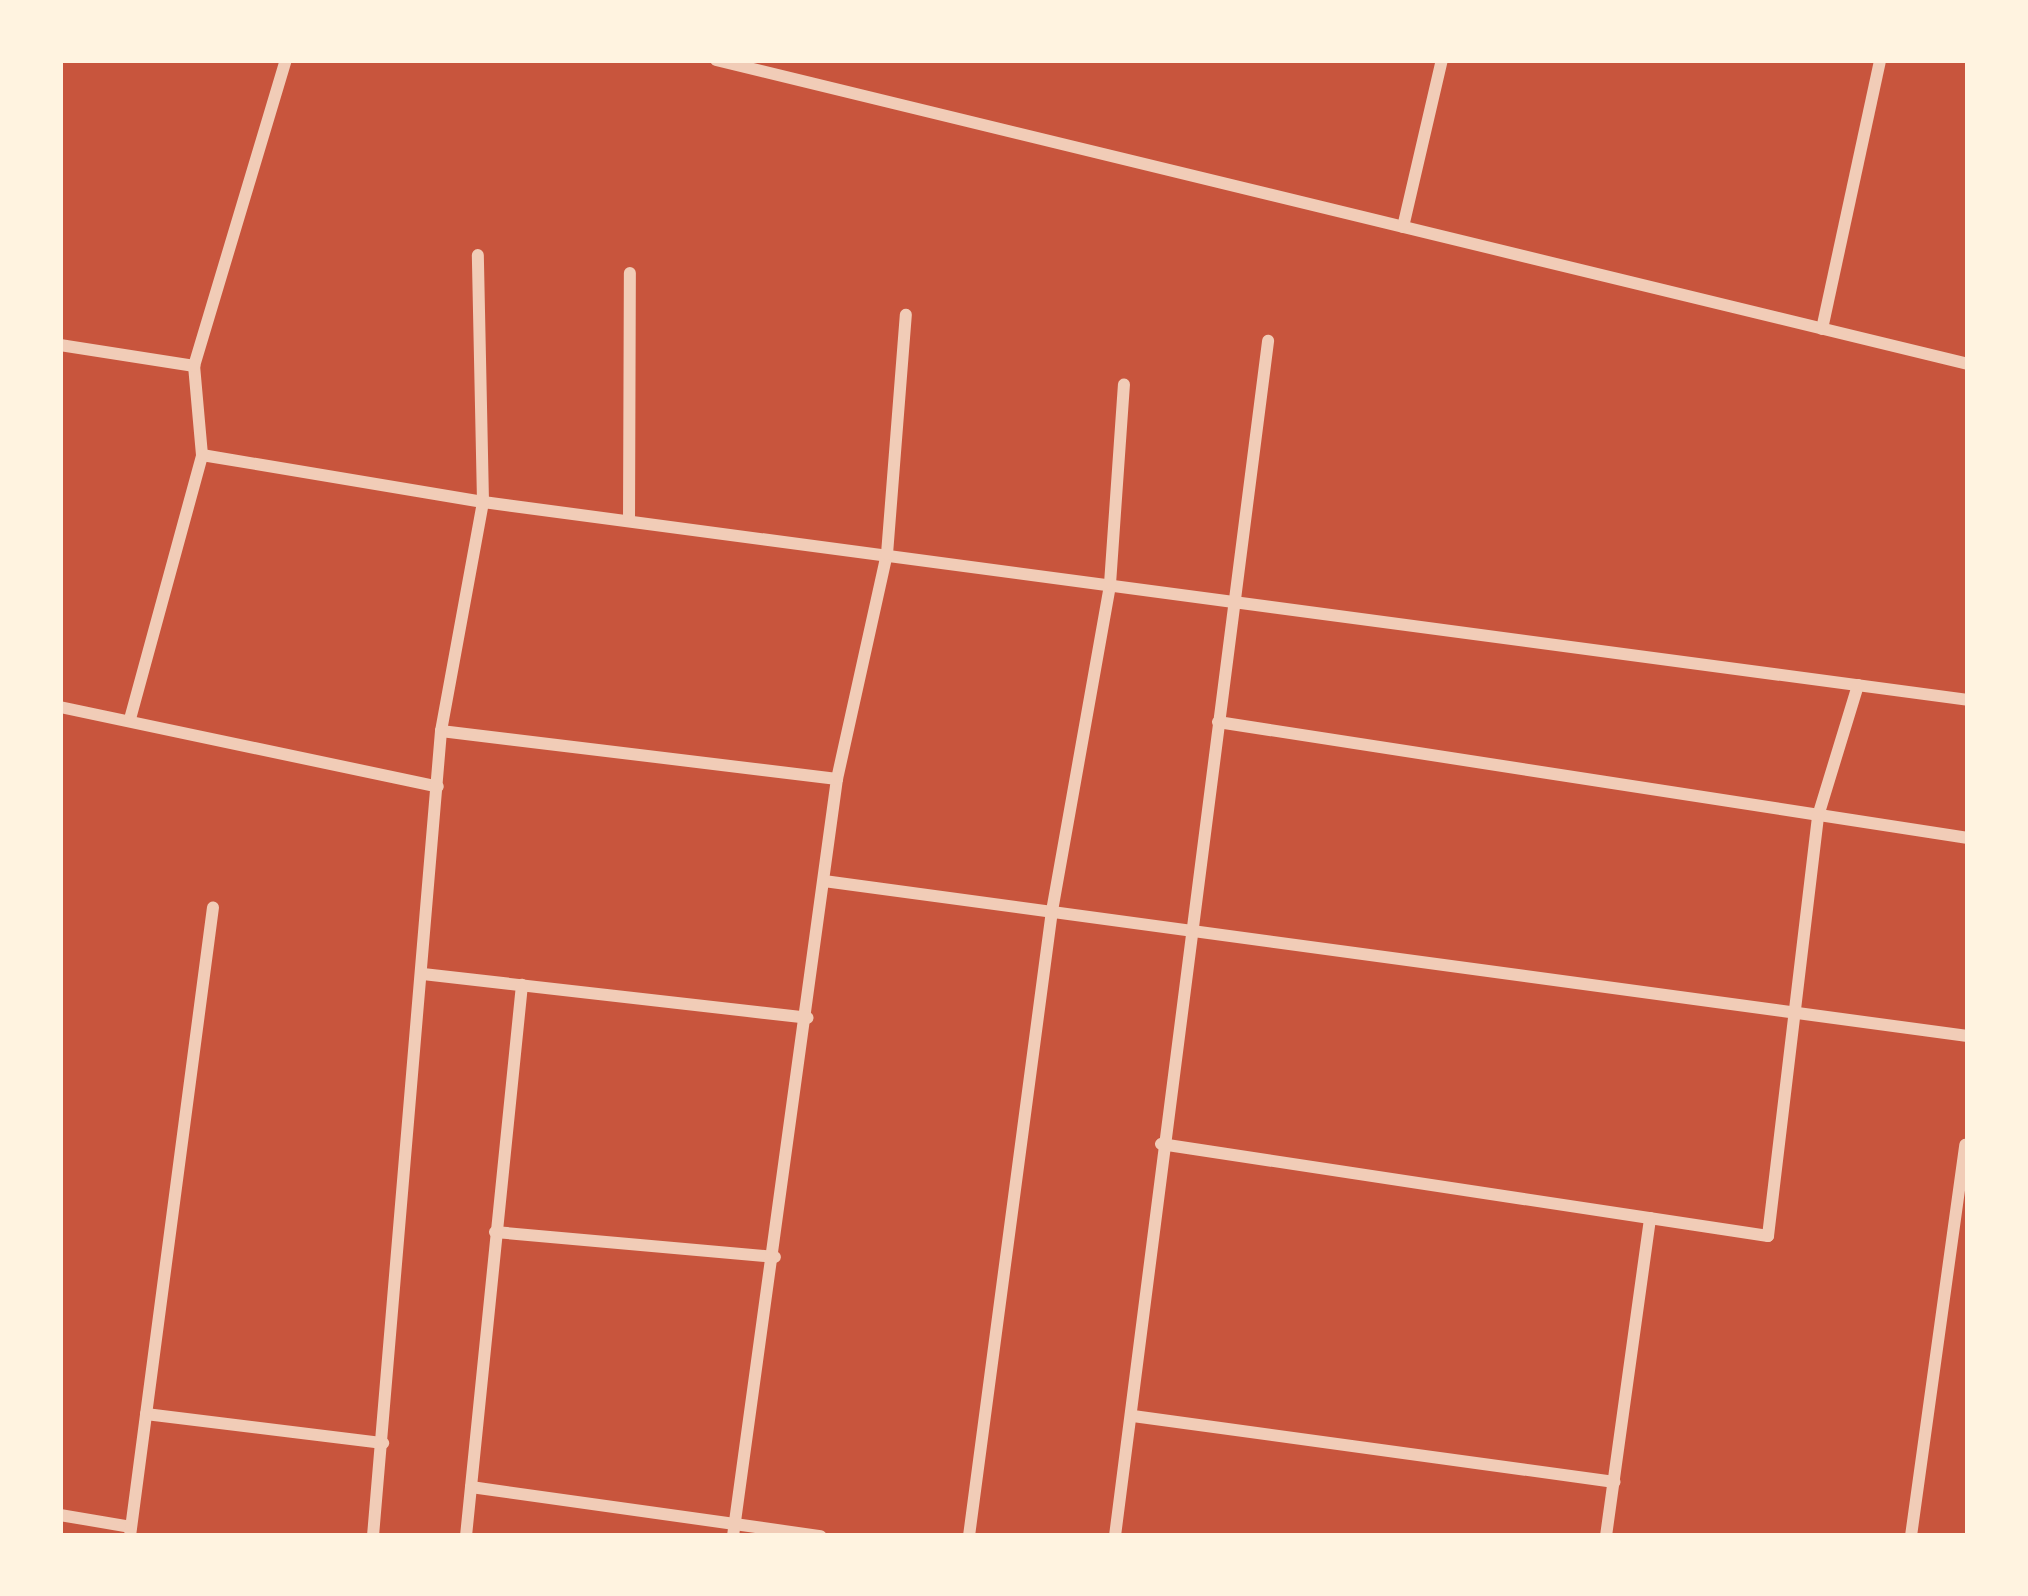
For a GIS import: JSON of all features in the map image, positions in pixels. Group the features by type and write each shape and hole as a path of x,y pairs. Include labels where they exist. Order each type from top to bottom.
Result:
{"street":[{"path":"130,719 202,455 194,366 286,60"},
{"path":"716,60 1968,364"},
{"path":"789,78 793,60"},
{"path":"1403,227 1442,60"},
{"path":"1822,328 1880,60"},
{"path":"373,1536 441,731 483,502 478,255"},
{"path":"628,521 630,273"},
{"path":"734,1530 775,1258 837,779 887,554 906,315"},
{"path":"1115,1536 1188,928 1218,722 1229,600 1268,340"},
{"path":"60,345 194,366"},
{"path":"969,1536 1052,911 1109,584 1124,384"},
{"path":"202,455 483,502 1968,700"},
{"path":"1161,1144 1768,1236 1818,816 1858,685"},
{"path":"60,707 438,787"},
{"path":"1218,722 1968,838"},
{"path":"441,731 837,779"},
{"path":"824,880 1968,1036"},
{"path":"60,1515 131,1531 213,907"},
{"path":"423,974 807,1018"},
{"path":"466,1536 522,985"},
{"path":"1911,1536 1965,1145"},
{"path":"1606,1536 1650,1218"},
{"path":"495,1232 775,1258"},
{"path":"146,1414 383,1443"},
{"path":"1133,1416 1614,1482"},
{"path":"471,1486 734,1530 820,1536"}]}
